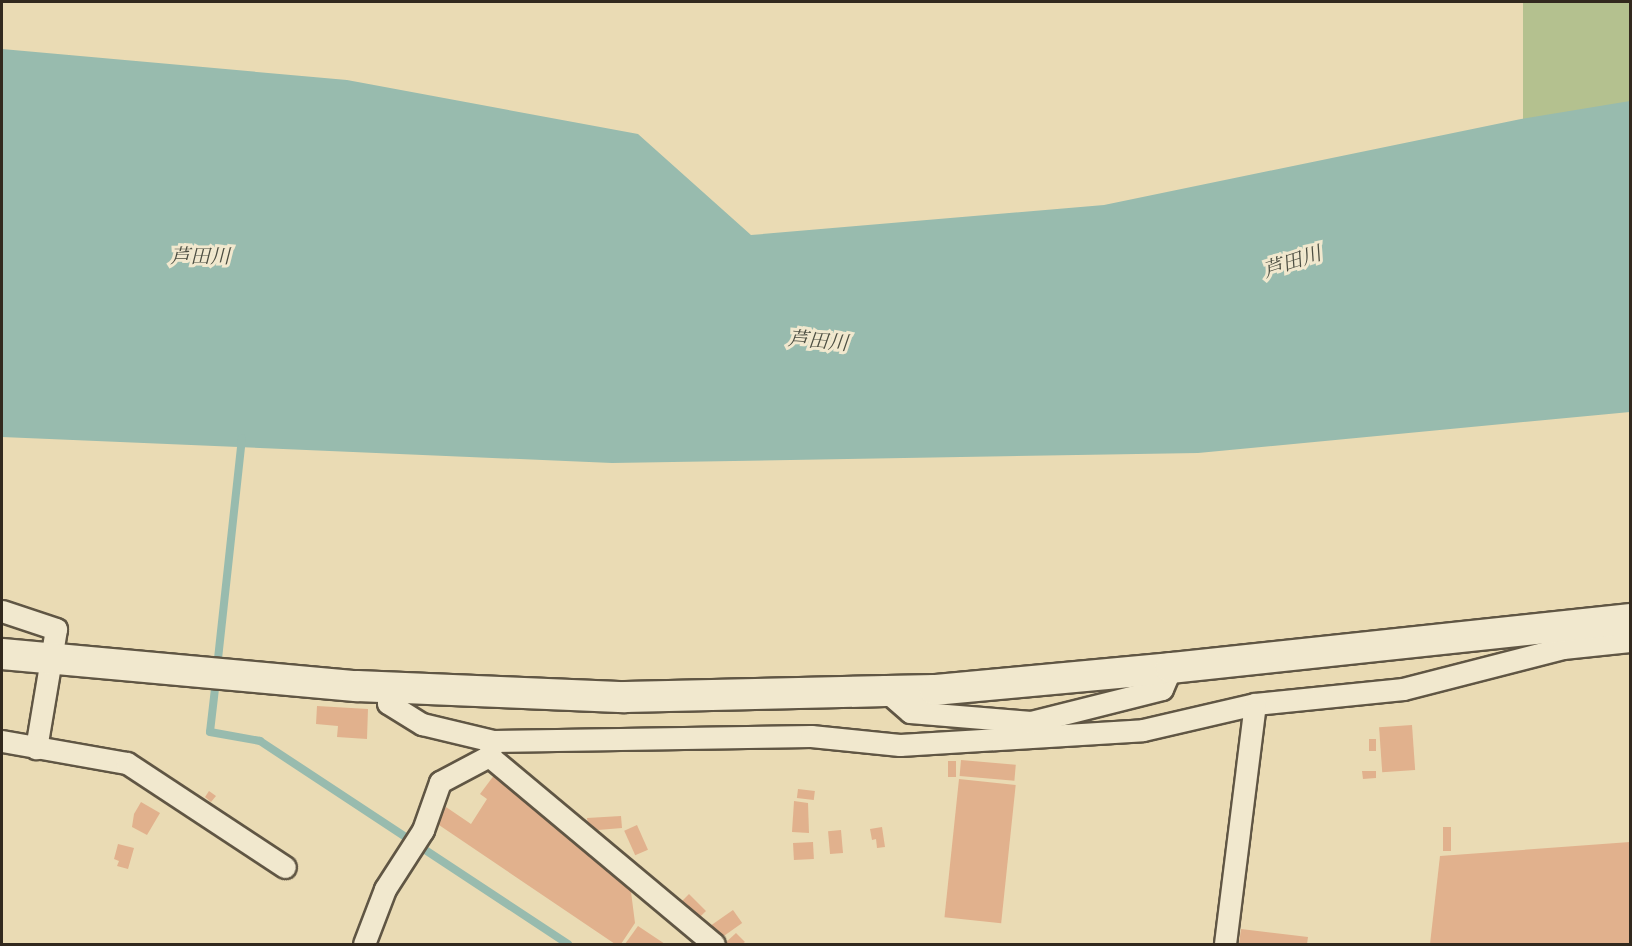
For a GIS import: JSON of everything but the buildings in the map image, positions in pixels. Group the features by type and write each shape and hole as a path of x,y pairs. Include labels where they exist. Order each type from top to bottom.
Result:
{"street":[{"path":"2,611 56,629 36,748"},
{"path":"2,654 388,688 625,697 935,690 1171,668 1626,631"},
{"path":"388,688 388,703 422,724 491,748 810,736 900,744 1032,729 1143,730 1255,704 1403,688 1626,631"},
{"path":"886,691 910,712 1032,729 1162,689 1171,668"},
{"path":"1225,945 1255,704"},
{"path":"2,741 127,763 285,867"},
{"path":"364,945 385,889 423,830 440,782 491,748"},
{"path":"491,748 714,945"}],"green space":[{"path":"1523,2 1630,2 1630,119 1523,119"}],"water":[{"name":"芦田川","path":"2,49 347,80 638,134 751,235 1104,205 1521,119 1630,101 1630,412 1198,453 612,463 2,437"}],"waterway":[{"path":"217,668 242,438"},
{"path":"216,680 210,732 260,741 568,944"}]}
